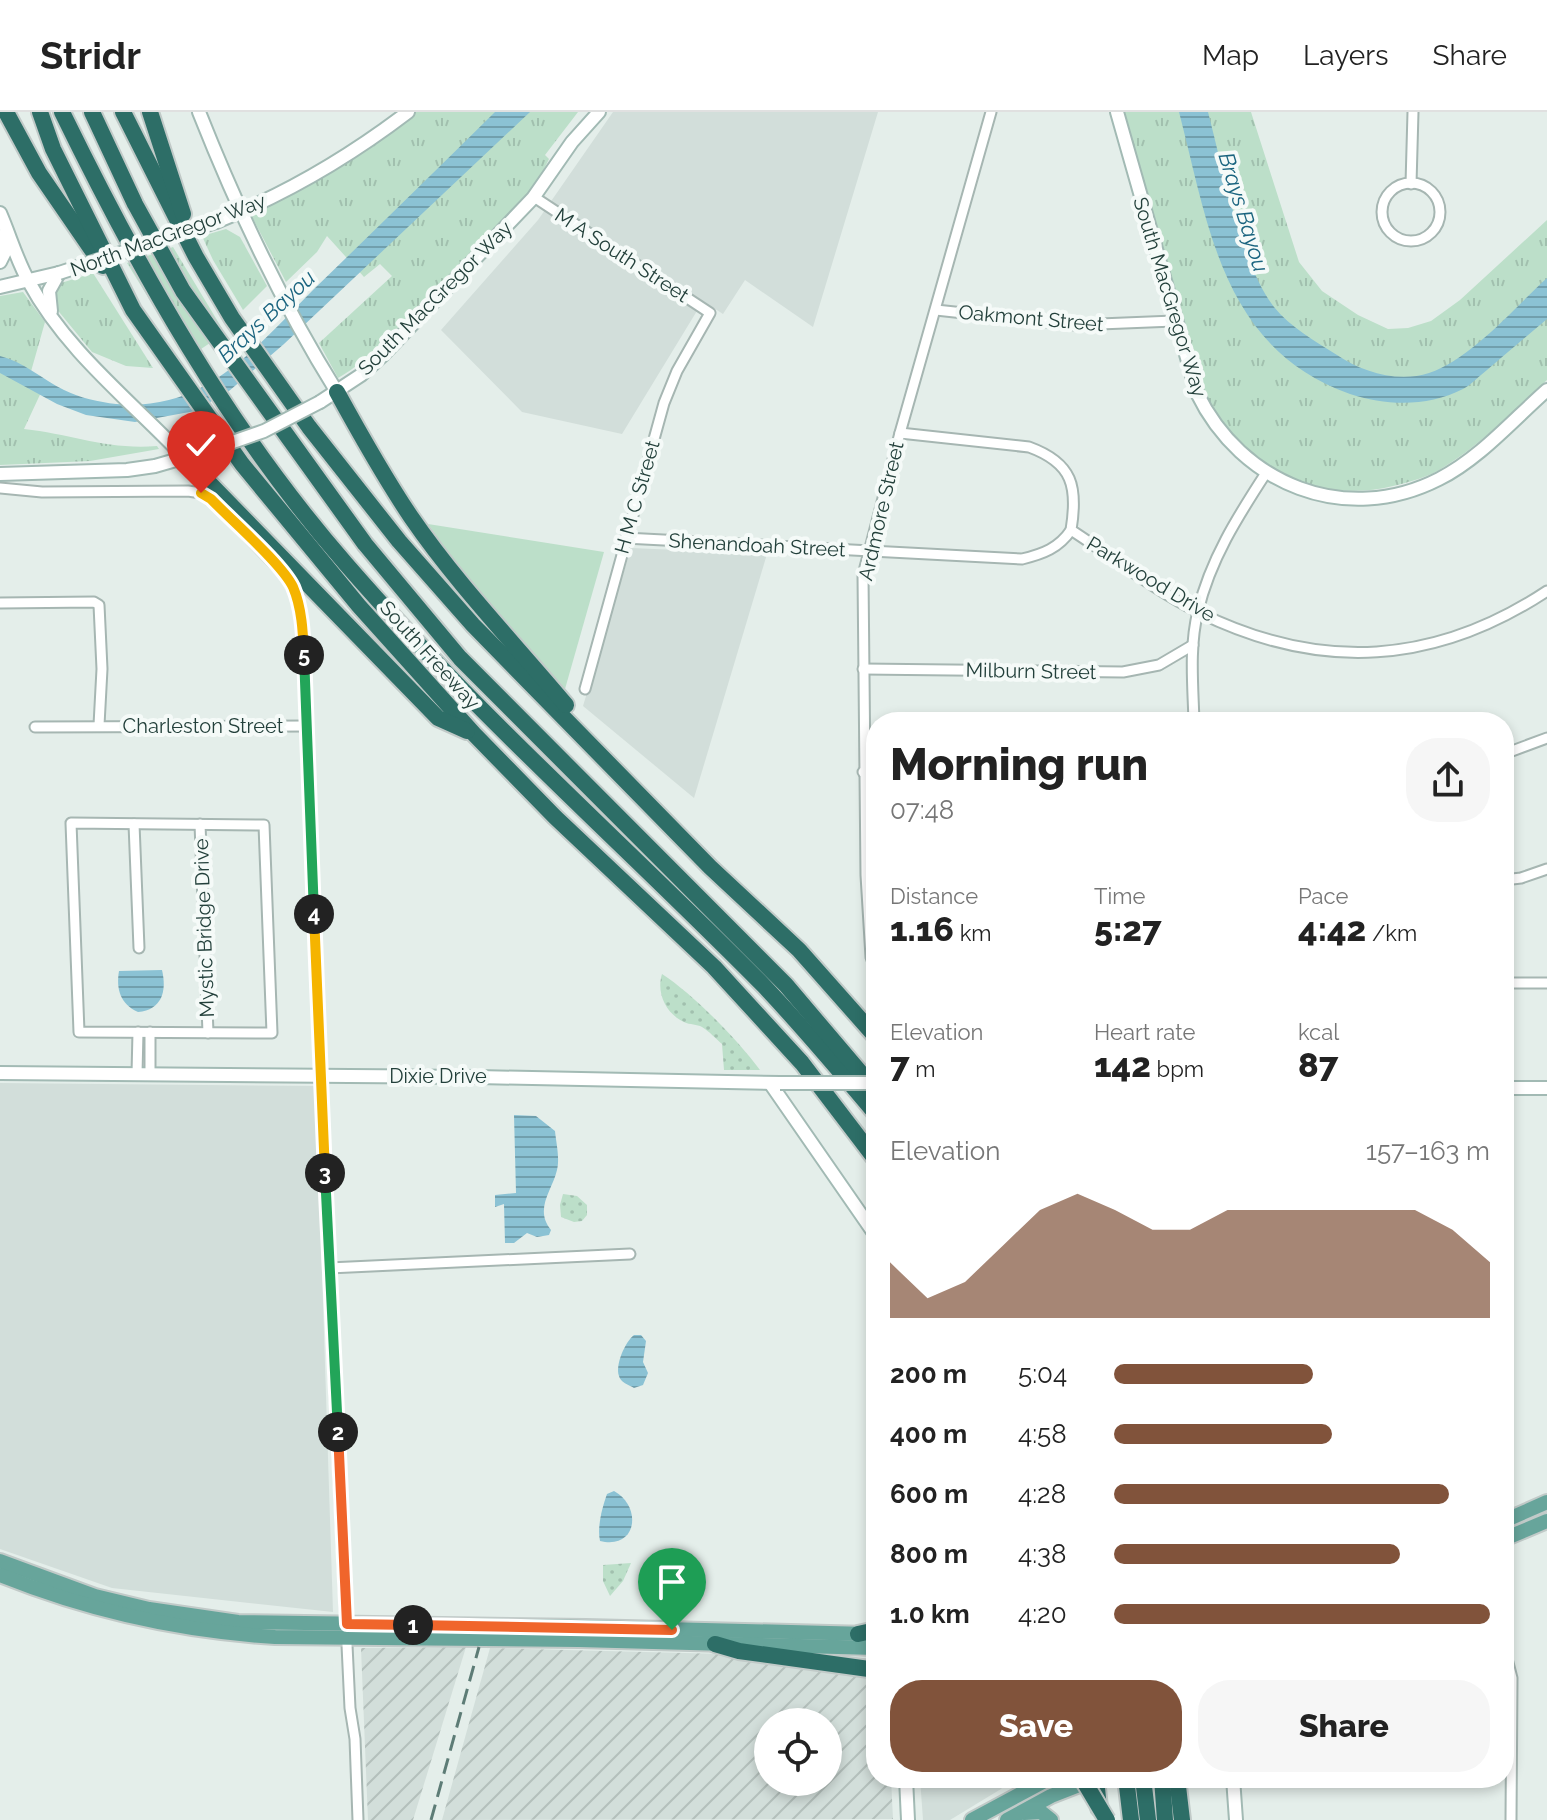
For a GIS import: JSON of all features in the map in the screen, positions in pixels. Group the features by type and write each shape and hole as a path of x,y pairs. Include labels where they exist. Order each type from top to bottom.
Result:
{"highway":[{"path":"6,112 39,173 133,310"},
{"name":"South Freeway","path":"40,112 53,149 133,310 242,464 359,606 474,734 555,817 714,967 802,1063 866,1147"},
{"path":"62,112 158,297 188,345 259,451 346,564 474,703 764,987 866,1103"},
{"path":"92,112 142,217 183,291 365,544 460,658 786,985 866,1079"},
{"path":"123,112 196,257 232,318 309,427 399,541 473,625 710,867 799,950 866,1026"},
{"path":"150,112 196,257"},
{"path":"337,392 412,518 471,595 650,804"},
{"path":"185,458 438,718 474,734"},
{"path":"858,1634 866,1633"},
{"path":"715,1644 739,1651 866,1669"},
{"path":"1081,1788 1107,1820"},
{"path":"1097,1788 1100,1820"},
{"path":"1127,1788 1131,1820"},
{"path":"1144,1788 1148,1820"},
{"path":"1163,1788 1165,1820"},
{"path":"1178,1788 1182,1820"}],"main road":[{"path":"199,112 224,175 267,263 337,392"},
{"name":"North MacGregor Way","path":"0,287 59,273 242,212 277,196 336,161 408,112"},
{"name":"South MacGregor Way","path":"0,474 127,470 185,458 264,431 337,392 384,354 534,197 572,142 599,112"},
{"name":"South MacGregor Way","path":"1117,112 1174,321 1197,393 1207,414 1227,440 1266,473 1285,484 1343,498 1394,495 1420,488 1465,463 1547,390"},
{"path":"0,213 28,282 55,321 89,361 185,458"},
{"path":"0,262 5,252 6,228"},
{"path":"55,321 49,291 59,273"},
{"name":"Dixie Drive","path":"0,1073 866,1083"},
{"path":"775,1083 866,1221"},
{"path":"1514,1088 1547,1088"},
{"path":"1514,1517 1547,1502"},
{"path":"1514,1535 1547,1521"},
{"path":"0,1561 95,1596 149,1609 238,1622 347,1631 866,1648"},
{"path":"0,1575 92,1608 169,1626 248,1636 580,1626 858,1634"},
{"path":"906,1788 908,1820"},
{"path":"1004,1801 1019,1788"},
{"path":"972,1820 1029,1788"},
{"path":"1050,1788 1052,1820"},
{"path":"1009,1818 1067,1788"},
{"path":"1234,1788 1236,1820"},
{"path":"1009,1818 1041,1812 1052,1820"}],"street":[{"name":"Ardmore Street","path":"866,811 863,772 863,575 991,112"},
{"path":"1411,184 1413,112"},
{"path":"1411,184 1420,185 1434,196 1439,213 1433,230 1419,240 1410,241 1387,229 1382,212 1383,203 1394,189 1411,184"},
{"name":"M A South Street","path":"534,197 710,313"},
{"name":"Oakmont Street","path":"936,310 1075,325 1174,321"},
{"name":"H M C Street","path":"585,689 664,403 677,371 710,313"},
{"name":"Parkwood Drive","path":"900,433 1029,447 1045,453 1058,462 1068,476 1076,499 1071,530 1198,612 1238,630 1305,648 1353,653 1421,646 1462,635 1505,617 1547,591"},
{"path":"1194,712 1193,645 1198,612 1228,534 1266,473"},
{"path":"0,488 42,492 201,493 211,499 292,585 303,629 320,1076 358,1820"},
{"name":"Shenandoah Street","path":"625,538 1022,559 1046,552 1062,543 1071,530"},
{"path":"0,603 94,602 99,605 102,669 99,725"},
{"name":"Milburn Street","path":"863,669 1123,672 1159,665 1193,645"},
{"name":"Charleston Street","path":"35,727 307,726"},
{"path":"1514,750 1547,738"},
{"path":"71,823 134,824 264,825 272,1033 79,1032 71,823"},
{"path":"134,824 139,948"},
{"name":"Mystic Bridge Drive","path":"200,824 208,1033"},
{"path":"1514,879 1547,869"},
{"path":"1514,983 1547,983"},
{"path":"138,1032 144,1074"},
{"path":"144,1074 150,1032"},
{"path":"329,1268 630,1254"},
{"path":"1509,1788 1511,1820"}],"shaded area":[{"path":"613,112 878,112 813,327 745,280 723,314 703,301 622,434 522,412 441,330 538,220"},
{"path":"631,548 767,554 694,798 583,706"},
{"path":"0,1083 316,1086 333,1612 112,1588 0,1549"},
{"path":"466,1647 413,1820 368,1820 361,1648"},
{"path":"490,1648 866,1658 866,1788 891,1788 893,1819 442,1820"},
{"path":"921,1788 1002,1788 950,1820 923,1820"}],"green space":[{"path":"415,112 578,112 545,155 549,159 539,178 511,214 374,351 338,378 319,343 392,276 380,264 364,277 327,236 317,252 286,282 250,213 370,144"},
{"path":"1124,112 1251,112 1299,262 1322,291 1358,315 1388,329 1408,328 1431,321 1460,300 1547,220 1547,380 1471,448 1438,471 1419,479 1361,491 1331,489 1302,482 1275,470 1251,453 1230,432 1212,407 1198,379"},
{"path":"226,229 240,237 267,286 243,310 202,236"},
{"path":"173,247 223,330 186,359 127,263"},
{"path":"93,273 153,368 126,366 92,352 55,307 54,296 61,283"},
{"path":"23,292 45,322 30,375 44,386 24,429 105,444 157,446 159,449 90,461 0,465 0,296"},
{"path":"428,524 604,552 565,689 467,579"},
{"path":"662,974 714,1018 760,1070 724,1070 722,1044 700,1026 684,1022 672,1014 664,1002 660,988"},
{"path":"563,1194 577,1196 587,1205 587,1215 582,1221 574,1222 561,1217"},
{"path":"631,1563 623,1581 610,1596 603,1581 603,1565"}],"water":[{"path":"495,112 530,112 284,344 229,391 195,411 135,422 86,415 57,404 0,373 0,356 17,362 70,393 116,404 162,402 204,386 262,342"},
{"path":"1179,112 1208,112 1242,241 1262,289 1274,307 1295,327 1347,361 1369,371 1393,376 1429,373 1476,345 1547,278 1547,319 1469,385 1436,399 1407,403 1378,401 1350,394 1307,373 1274,347 1248,315 1228,279 1200,198"},
{"path":"162,970 163,992 153,1008 138,1012 127,1005 119,990 119,971"},
{"path":"514,1115 536,1116 555,1131 558,1165 544,1207 546,1222 551,1230 549,1235 537,1237 527,1233 514,1243 505,1243 504,1204 495,1207 495,1195 516,1193"},
{"path":"634,1335 641,1335 646,1341 643,1362 648,1373 643,1385 634,1388 621,1380 618,1366 627,1343"},
{"path":"614,1491 629,1506 632,1525 622,1539 600,1541 603,1505 607,1494"}],"railway":[{"path":"431,1820 479,1647"}],"route":[{"path":"201,493 211,499 286,576 297,597 303,629 320,1076 347,1624 672,1630"}],"water label":[{"name":"Brays Bayou","path":"1244,212"},
{"name":"Brays Bayou","path":"266,316"}]}
